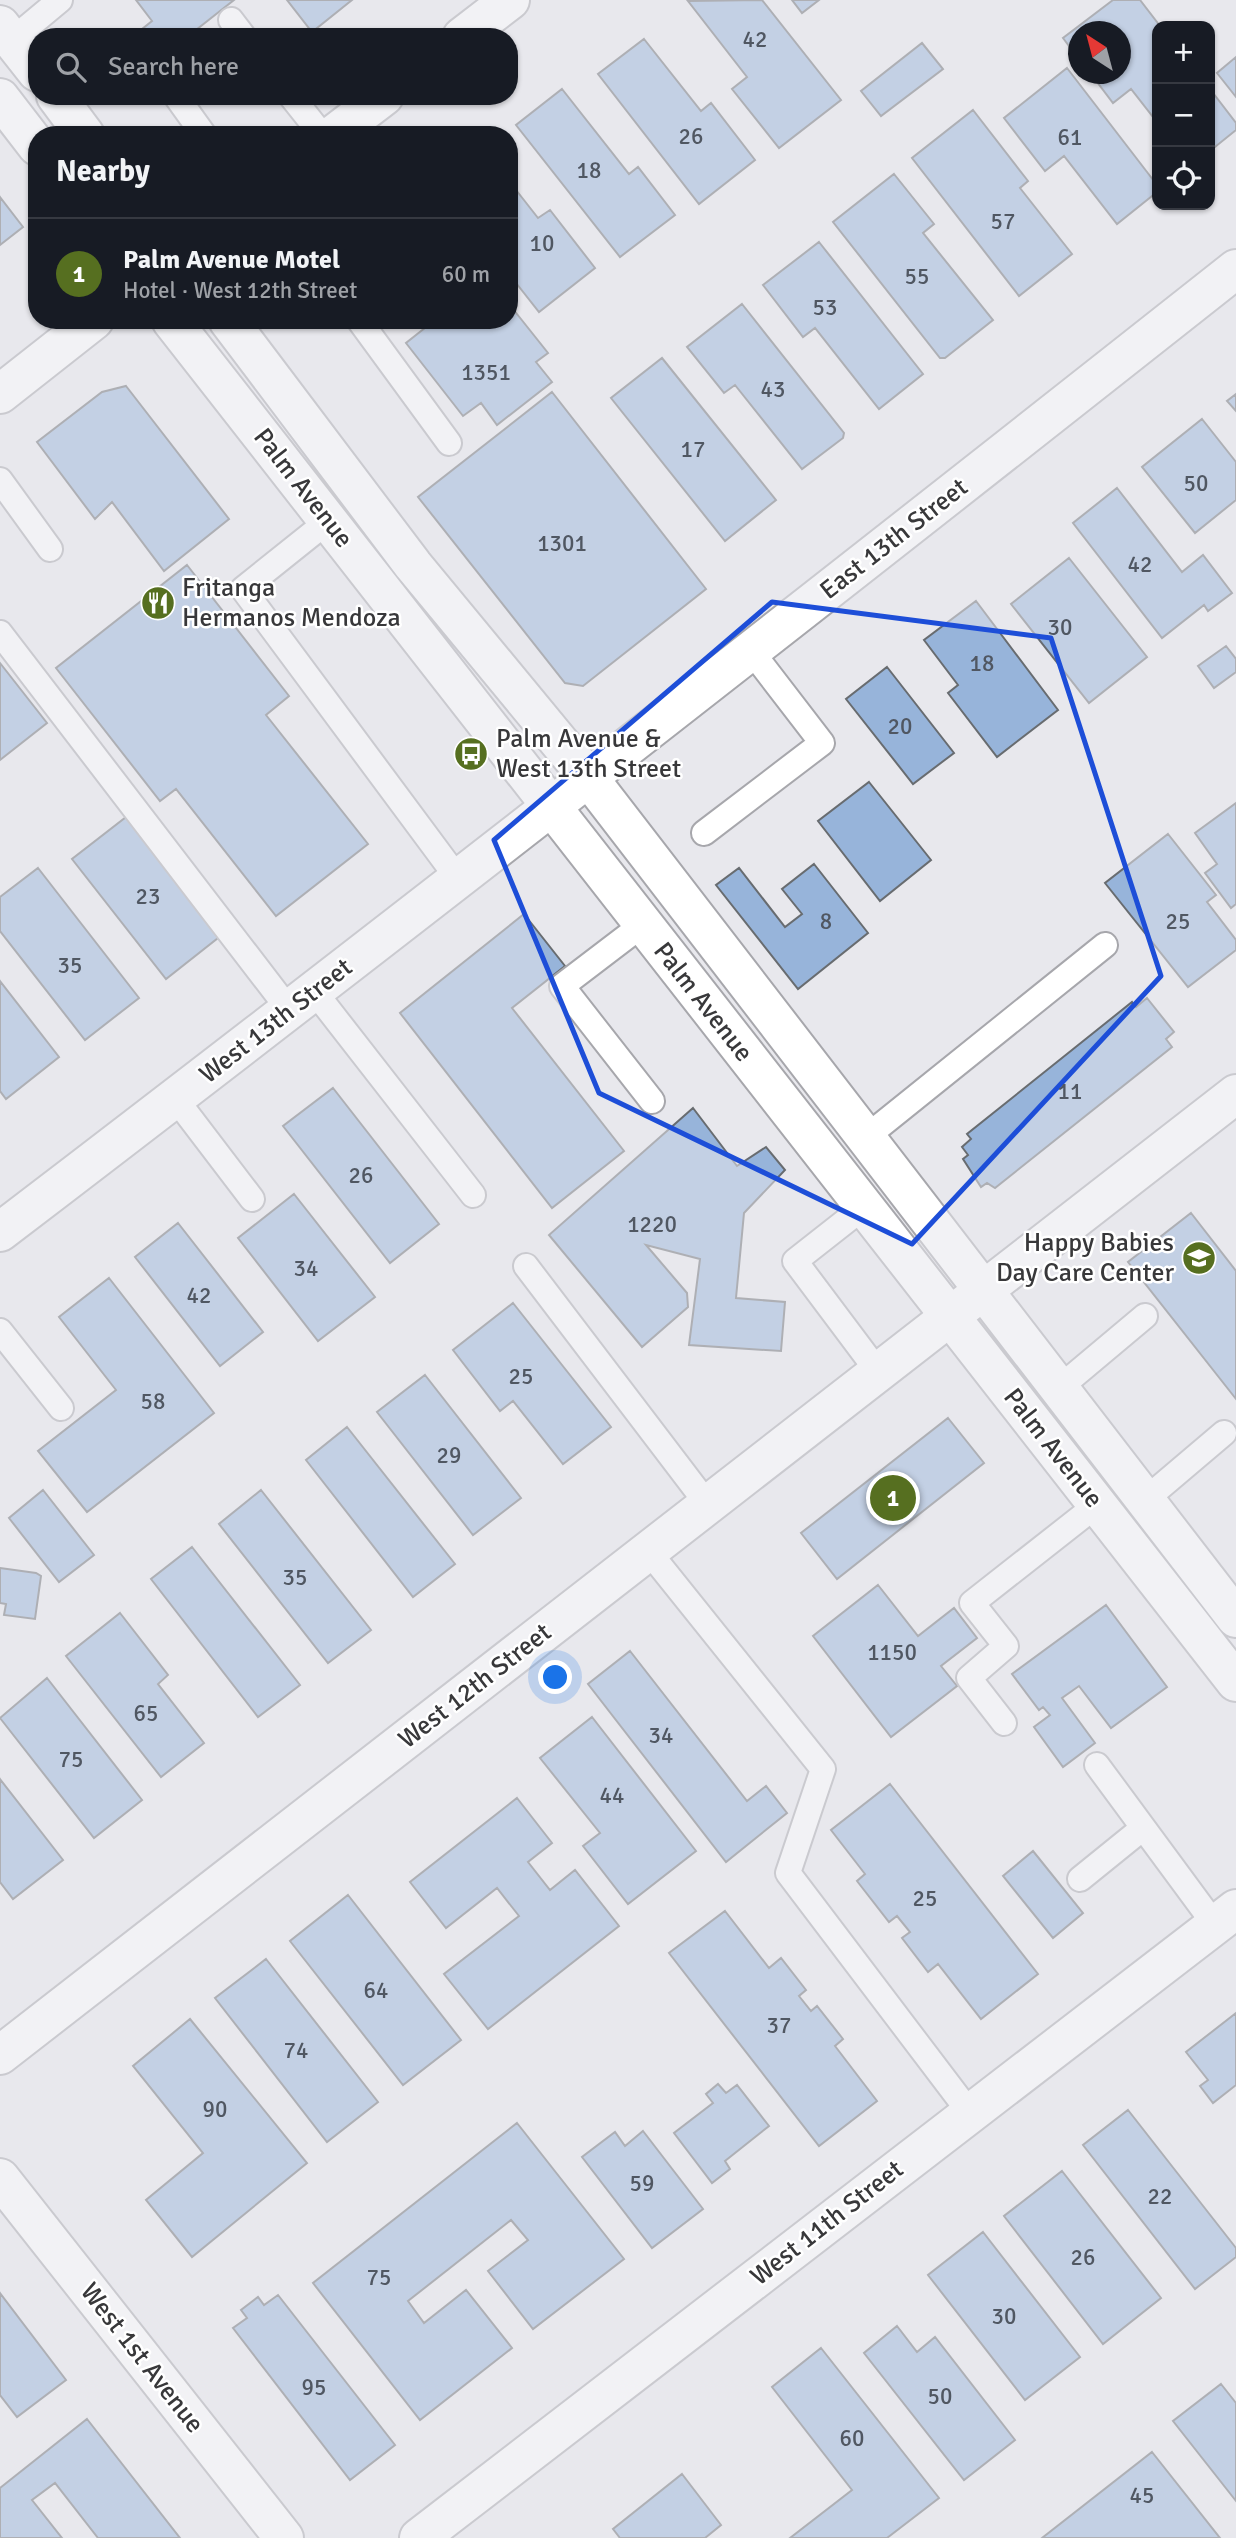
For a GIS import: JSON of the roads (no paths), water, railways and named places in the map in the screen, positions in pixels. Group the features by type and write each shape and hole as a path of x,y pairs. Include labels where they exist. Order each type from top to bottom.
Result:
{"street":[{"path":"474,28 510,0"},
{"path":"6,32 28,60"},
{"path":"0,98 28,134"},
{"path":"62,105 78,126"},
{"path":"345,126 372,105"},
{"name":"East 13th Street","path":"549,806 752,652 1236,269"},
{"path":"0,394 83,329"},
{"name":"Palm Avenue","path":"178,329 1236,1682"},
{"name":"Palm Avenue","path":"235,329 413,565 588,777 1236,1618"},
{"name":"West 13th Street","path":"0,1231 459,880 549,806"},
{"name":"West 12th Street","path":"0,2055 1236,1094"},
{"name":"West 11th Street","path":"419,2538 1226,1917"},
{"name":"West 1st Avenue","path":"0,2178 284,2538"}],"lane":[{"path":"6,32 60,0"},
{"path":"182,105 198,126"},
{"path":"298,105 314,126"},
{"path":"366,329 449,443"},
{"path":"0,480 50,549"},
{"path":"328,521 243,589 459,880"},
{"path":"0,633 302,1001 473,1195"},
{"path":"704,833 822,743 752,652"},
{"path":"642,925 562,986 652,1101"},
{"path":"865,1138 1105,946"},
{"path":"175,1098 252,1199"},
{"path":"865,1206 794,1261 879,1373"},
{"path":"526,1266 708,1505"},
{"path":"1058,1388 1145,1316"},
{"path":"0,1331 61,1408"},
{"path":"1145,1500 1224,1433"},
{"path":"1004,1723 969,1678 1006,1646 972,1603 1098,1504"},
{"path":"649,1552 822,1769 788,1873 970,2113"},
{"path":"1097,1766 1143,1828 1226,1917"},
{"path":"1080,1879 1143,1828"}],"place":[{"name":"Fritanga Hermanos Mendoza","path":"158,603"},
{"name":"Palm Avenue & West 13th Street","path":"471,754"},
{"name":"Happy Babies Day Care Center","path":"1199,1258"},
{"name":"Palm Avenue Motel","path":"893,1498"}]}
